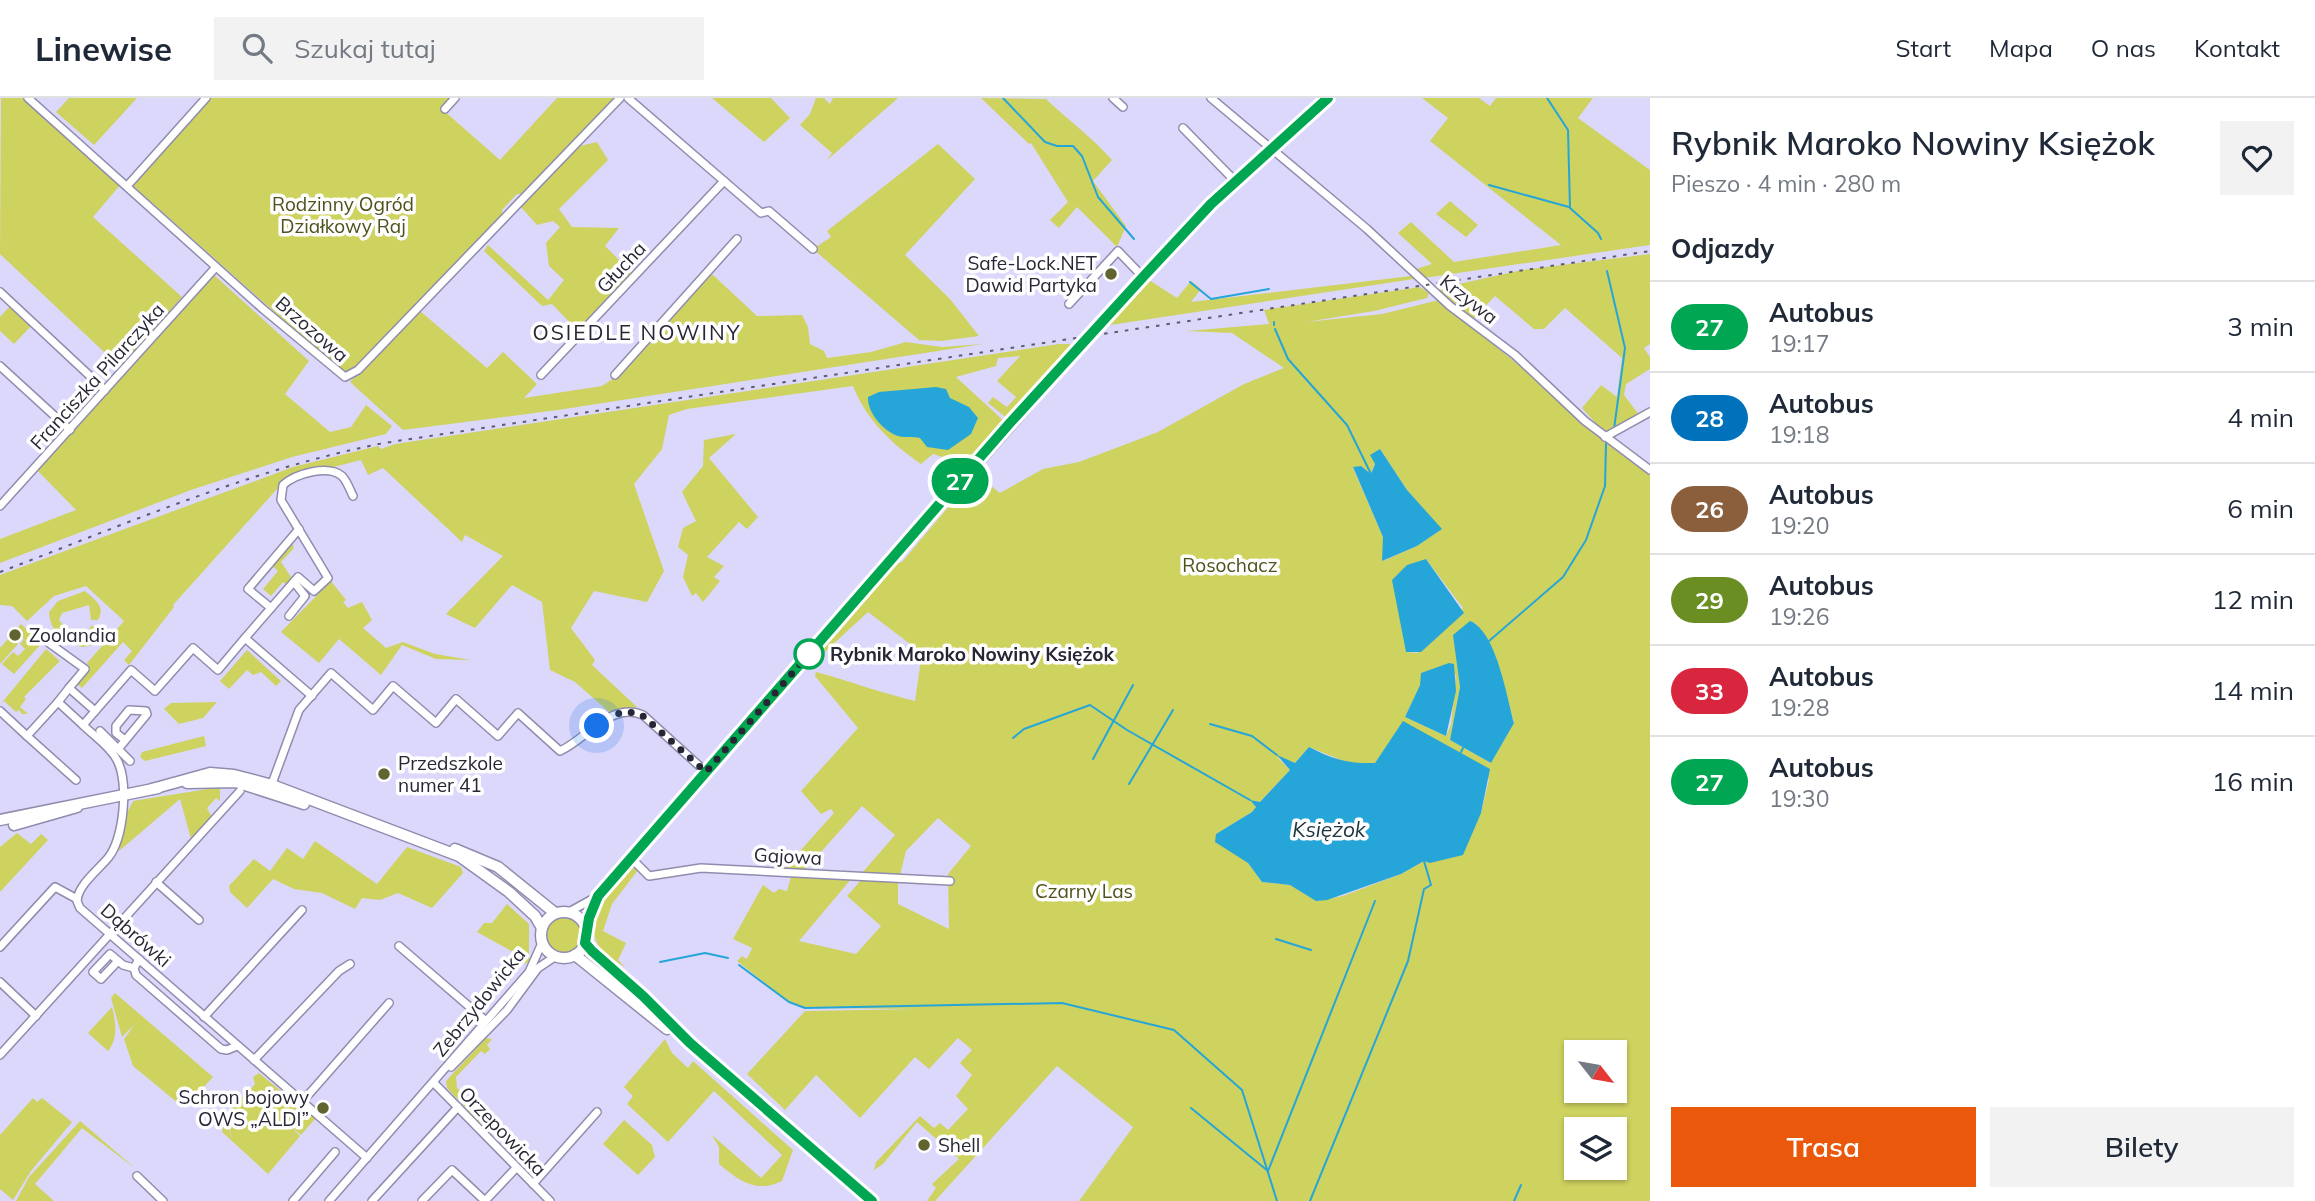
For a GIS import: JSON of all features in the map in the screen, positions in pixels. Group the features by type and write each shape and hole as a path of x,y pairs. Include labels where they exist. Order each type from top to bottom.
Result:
{"main road":[{"path":"0,820 123,794 218,780 270,789 459,856 494,879 535,916 542,928 542,943 555,956 575,955 690,1043"},
{"path":"0,826 65,813 99,799"},
{"path":"431,844 450,847 494,865 555,913 569,912 581,920 586,930 585,943 575,955"},
{"path":"542,928 555,913"},
{"path":"585,943 690,1043 865,1199 872,1201"}],"street":[{"name":"Brzozowa","path":"28,98 337,373 348,377 620,98"},
{"path":"128,185 206,98"},
{"path":"445,109 455,98"},
{"path":"628,98 761,213 769,211 813,249"},
{"path":"1112,98 1123,107"},
{"name":"Krzywa","path":"1211,98 1367,229 1450,306 1515,355 1605,436 1650,470"},
{"path":"569,912 598,896 1143,277 1236,181 1328,98"},
{"path":"1182,128 1236,181"},
{"name":"Głucha","path":"541,375 723,181"},
{"path":"615,375 737,239"},
{"path":"1069,304 1118,251 1143,277"},
{"name":"Franciszka Pilarczyka","path":"0,506 216,267"},
{"path":"0,292 105,390"},
{"path":"0,366 70,430"},
{"path":"1605,436 1650,412"},
{"path":"83,724 131,670 155,691 193,648 218,670 298,577 316,591 328,576 280,496 286,482 317,471 330,471 342,477 353,496"},
{"path":"271,608 248,589 299,529"},
{"path":"289,616 305,596 294,582"},
{"path":"246,638 312,696"},
{"path":"27,736 86,669 49,643"},
{"path":"270,789 299,710 331,673 373,710 393,686 436,723 456,699 498,736 518,713 560,751 607,717 633,711 643,716 706,772"},
{"path":"69,688 95,711"},
{"name":"Dąbrówki","path":"58,702 116,758 124,776 116,846 76,899 79,907 367,1158"},
{"path":"119,748 147,715 146,711 129,710 116,726 116,733 125,740"},
{"path":"0,711 76,780"},
{"path":"100,731 130,761"},
{"path":"0,1055 240,791"},
{"name":"Gajowa","path":"632,858 649,876 701,868 950,881"},
{"path":"156,882 199,920"},
{"path":"0,947 55,887 76,899"},
{"path":"586,930 598,896"},
{"path":"204,1017 302,910"},
{"name":"Zebrzydowicka","path":"329,1201 533,967 542,943"},
{"path":"398,946 486,1021"},
{"name":"Zebrzydowicka","path":"436,1081 498,1019 539,966 555,956"},
{"path":"139,960 134,968 136,975 221,1049 227,1051 237,1046"},
{"path":"118,961 134,968"},
{"path":"254,1060 339,971 349,964"},
{"path":"0,982 36,1016"},
{"path":"302,1102 389,1003"},
{"name":"Orzepowicka","path":"436,1081 550,1201"},
{"path":"372,1201 458,1107"},
{"path":"533,1184 597,1112"},
{"path":"293,1201 335,1152"},
{"path":"422,1201 452,1170 485,1201 516,1168"},
{"path":"137,1177 163,1201"}],"green space":[{"path":"1,98 23,98 121,184 93,217 182,297 120,367 0,254"},
{"path":"69,98 137,98 94,145 56,112"},
{"name":"Rodzinny Ogród Działkowy Raj","path":"210,98 451,98 442,109 500,160 557,98 618,98 527,194 517,194 502,210 502,217 357,369 343,373 132,185"},
{"path":"712,98 771,98 790,118 764,142"},
{"path":"816,98 824,98 830,104 833,98 898,98 826,161 832,153 800,125 810,114"},
{"path":"981,98 1046,99 1112,160 1093,181 1126,226 1117,247 1077,207 1059,228 1050,220 1068,202 1031,143"},
{"path":"1422,98 1479,98 1490,106 1496,98 1593,98 1578,118 1650,170 1650,245 1424,278 1416,269 1432,264 1398,233 1411,222 1454,262 1561,245 1430,141 1448,118"},
{"path":"597,142 608,160 559,209 572,227 619,228 605,246 633,274 579,332 552,304 542,306 484,251 488,245 548,300 564,280 549,266 546,243 560,227 553,221 537,225 521,207 580,146"},
{"path":"938,144 975,179 905,255 950,299 979,336 941,341 919,340 813,249 831,237 827,231"},
{"path":"1450,201 1478,225 1466,237 1436,214"},
{"path":"1650,254 1650,344 1644,348 1650,357 1650,369 1626,384 1624,395 1640,416 1607,431 1601,429 1582,408 1601,385 1617,397 1622,358 1565,308 1544,329 1534,329 1495,296 1473,319 1436,289 1522,270"},
{"path":"712,274 757,316 802,315 808,327 810,344 824,351 827,358 871,352 906,342 942,347 983,344 558,410 403,430 350,382 420,311 487,368 503,352 537,384 524,398 602,386 614,378"},
{"path":"214,275 309,361 285,394 330,432 351,427 366,405 392,426 386,434 292,457 191,490 0,563 0,539 76,510 37,470"},
{"path":"1411,276 1414,279 1104,326 1149,280 1177,298 1191,281 1201,289 1191,302"},
{"path":"1420,287 1429,293 1427,298 1374,311 1306,322 1382,314 1439,300 1650,472 1650,1201 1079,1201 1133,1127 1057,1066 935,1201 927,1201 936,1188 932,1184 959,1159 917,1122 883,1164 874,1170 876,1162 920,1116 934,1128 940,1123 948,1130 968,1109 956,1096 972,1075 960,1063 972,1050 958,1038 929,1069 915,1057 860,1118 816,1075 785,1110 747,1074 805,1011 915,1009 805,1008 789,1002 737,961 742,956 747,959 752,948 733,939 763,885 774,893 779,889 787,891 791,877 768,874 852,878 799,941 856,954 881,926 847,896 862,879 898,881 898,904 949,929 948,874 971,846 938,818 906,851 900,875 862,873 895,835 862,806 804,871 783,870 834,813 831,809 821,814 801,791 858,728 815,676 816,672 915,701 922,653 868,612 817,659 813,656 891,566 902,562 976,474 1000,493 1043,469 1079,462 1158,432 1244,384 1284,368 1232,333 1187,331 1269,324 1264,310","holes":["1380,449 1407,490 1441,529 1417,546 1383,561 1383,537 1353,468 1361,466 1371,474","1426,559 1463,608 1417,653 1406,652","1475,623 1495,658 1503,683 1514,722 1491,763 1450,740 1460,687 1454,635","1456,675 1451,725 1446,736 1405,717 1420,685","1403,722 1489,779 1481,813 1424,861 1401,874 1343,896 1317,901 1290,885 1262,882 1248,863 1216,834 1252,812 1256,807 1251,801 1260,802 1290,770 1278,758 1295,763 1309,747 1351,764 1375,763"]},
{"path":"11,305 32,325 14,344 0,331 0,317"},
{"path":"1071,344 1008,419 988,403 993,397 1007,407 1016,397 997,381 1020,356 998,358 996,366 956,377 1005,422 961,473 945,458 933,454 921,464 900,448 873,421 853,386 687,409 669,415 662,449 634,484 664,571 647,602 594,591 571,628 595,660 592,665 637,707 609,712 575,682 550,670 542,602 512,585 475,628 446,614 503,556 465,535 462,542 383,468 368,475 361,460 286,479 173,605 129,665 124,660 132,651 123,642 82,688 77,684 90,669 87,663 124,621 86,586 54,596 27,621 12,606 0,605 0,575 293,467 378,446 381,449 395,444"},
{"path":"736,434 709,458 758,517 747,529 739,522 707,557 724,566 714,577 720,581 703,602 696,593 692,596 683,577 688,555 678,547 683,528 696,521 682,492 703,466 704,440"},
{"path":"292,543 294,548 281,562 293,580 288,586 283,582 271,596 263,589 278,571 271,565"},
{"path":"331,581 346,600 343,602 348,608 362,602 372,620 363,628 386,648 403,642 435,654 471,660 436,659 402,645 381,675 339,639 319,663 281,632"},
{"path":"85,591 100,607 98,620 91,620 89,605 62,613 59,620 70,633 78,636 88,632 91,626 96,626 99,633 93,645 83,647 69,643 59,635 52,625 49,612 58,601"},
{"path":"21,624 42,643 14,674 2,664 13,652 18,656 25,649 20,644 24,639 18,634 13,640 18,644 0,664 0,648"},
{"path":"46,649 60,661 24,697 26,699 20,707 28,714 22,714 19,710 16,712 4,701 0,705"},
{"path":"247,650 281,681 276,686 261,672 253,675 247,670 229,689 220,681"},
{"path":"217,702 203,718 179,724 164,709 171,703"},
{"path":"204,736 206,746 145,761 140,757 142,752"},
{"path":"220,787 220,801 216,798 207,808 212,817 191,839 180,799 119,851 125,817 133,801"},
{"path":"17,833 31,844 41,834 48,840 0,892 0,847"},
{"path":"315,841 377,884 407,847 461,867 463,873 432,908 398,893 380,900 362,898 355,909 322,893 294,889 273,879 247,908 230,892 229,886 254,859 270,871 287,848 303,859"},
{"path":"630,866 638,870 612,904 603,931 626,943 618,960 626,968 599,947 594,933 594,922 603,901"},
{"path":"507,904 529,924 529,962 524,964 524,958 477,932 484,923 492,923"},
{"path":"564,918 576,923 581,935 576,947 564,952 552,947 547,935 552,923"},
{"path":"115,993 213,1077 184,1108 133,1066 124,1039 135,1024 122,1037 111,998"},
{"path":"112,1007 115,1030 108,1051 88,1033"},
{"path":"486,1038 492,1039 487,1045 490,1049 485,1054 481,1051 456,1077 457,1088 487,1117 482,1125 447,1088 446,1081"},
{"path":"665,1039 672,1053 688,1068 693,1061 793,1150 782,1181 773,1185 756,1186 740,1180 719,1164 719,1147 712,1135 761,1178 782,1155 714,1091 668,1142 627,1104 633,1096 624,1087"},
{"path":"259,1073 315,1119 301,1135 290,1126 300,1136 268,1174 222,1132 227,1114 231,1138 229,1111 243,1096 260,1106 246,1094 255,1084 253,1077"},
{"path":"33,1098 37,1102 42,1098 72,1122 31,1171 13,1200 0,1189 0,1135"},
{"path":"624,1120 652,1145 655,1157 638,1175 603,1144"},
{"path":"80,1121 136,1169 82,1128 35,1184 54,1201 16,1201 29,1177"}],"water":[{"path":"936,387 946,389 950,398 969,407 978,418 971,434 948,450 927,447 920,438 892,434 877,420 868,403 868,397 879,392"},
{"path":"1380,449 1407,490 1442,529 1417,546 1382,561 1383,537 1353,467 1361,466 1371,474 1375,464 1370,455"},
{"path":"1426,559 1464,613 1421,652 1406,652 1392,580 1407,565"},
{"path":"1470,621 1479,627 1494,651 1514,723 1491,763 1450,740 1460,687 1453,635"},
{"path":"1449,663 1454,664 1456,691 1446,736 1405,717 1420,685 1421,673"},
{"name":"Księżok","path":"1403,721 1490,769 1481,813 1463,855 1430,863 1424,861 1401,874 1327,900 1316,901 1290,885 1262,882 1248,863 1215,842 1216,834 1252,812 1256,807 1250,800 1260,802 1290,770 1277,755 1295,763 1309,747 1341,760 1375,763"}],"waterway":[{"path":"1003,98 1045,142 1057,146 1073,146 1082,156 1098,197 1134,239"},
{"path":"1547,98 1568,130 1570,208 1598,233 1601,239"},
{"path":"1489,185 1569,207"},
{"path":"1607,271 1625,348 1614,429"},
{"path":"1190,282 1211,299 1269,289"},
{"path":"1275,329 1288,359 1347,425 1371,474"},
{"path":"1614,436 1625,430"},
{"path":"1489,641 1563,577 1586,540 1605,486 1606,443"},
{"path":"1093,759 1133,685"},
{"path":"1013,738 1024,729 1090,705 1127,730 1250,800"},
{"path":"1129,784 1173,710"},
{"path":"1210,724 1252,736 1277,755"},
{"path":"1461,752 1463,748"},
{"path":"1310,1201 1408,961 1424,889 1431,885 1424,861"},
{"path":"1191,1108 1268,1171 1375,901"},
{"path":"1276,939 1311,950"},
{"path":"660,962 705,953 728,958"},
{"path":"739,965 789,1002 805,1008 1062,1003 1174,1030 1242,1090 1277,1201"},
{"path":"1514,1201 1521,1185"}],"railway":[{"path":"0,572 189,499 286,467 384,443 1650,251"}],"bus line":[{"name":"27","path":"872,1201 690,1043 592,951 585,943 586,930 598,896 1063,364 1196,219 1328,98"}],"place":[{"name":"Safe-Lock.NET Dawid Partyka","path":"1111,274"},
{"name":"Zoolandia","path":"15,635"},
{"name":"Rybnik Maroko Nowiny Księżok","path":"809,654"},
{"name":"Przedszkole numer 41","path":"384,774"},
{"name":"Schron bojowy OWS „ALDI”","path":"323,1108"},
{"name":"Shell","path":"924,1145"}],"district":[{"name":"OSIEDLE NOWINY","path":"637,332"}],"route":[{"path":"597,726 607,717 633,711 643,716 706,772 809,654"}],"park label":[{"name":"Rosochacz","path":"1230,565"},
{"name":"Czarny Las","path":"1084,891"}]}
